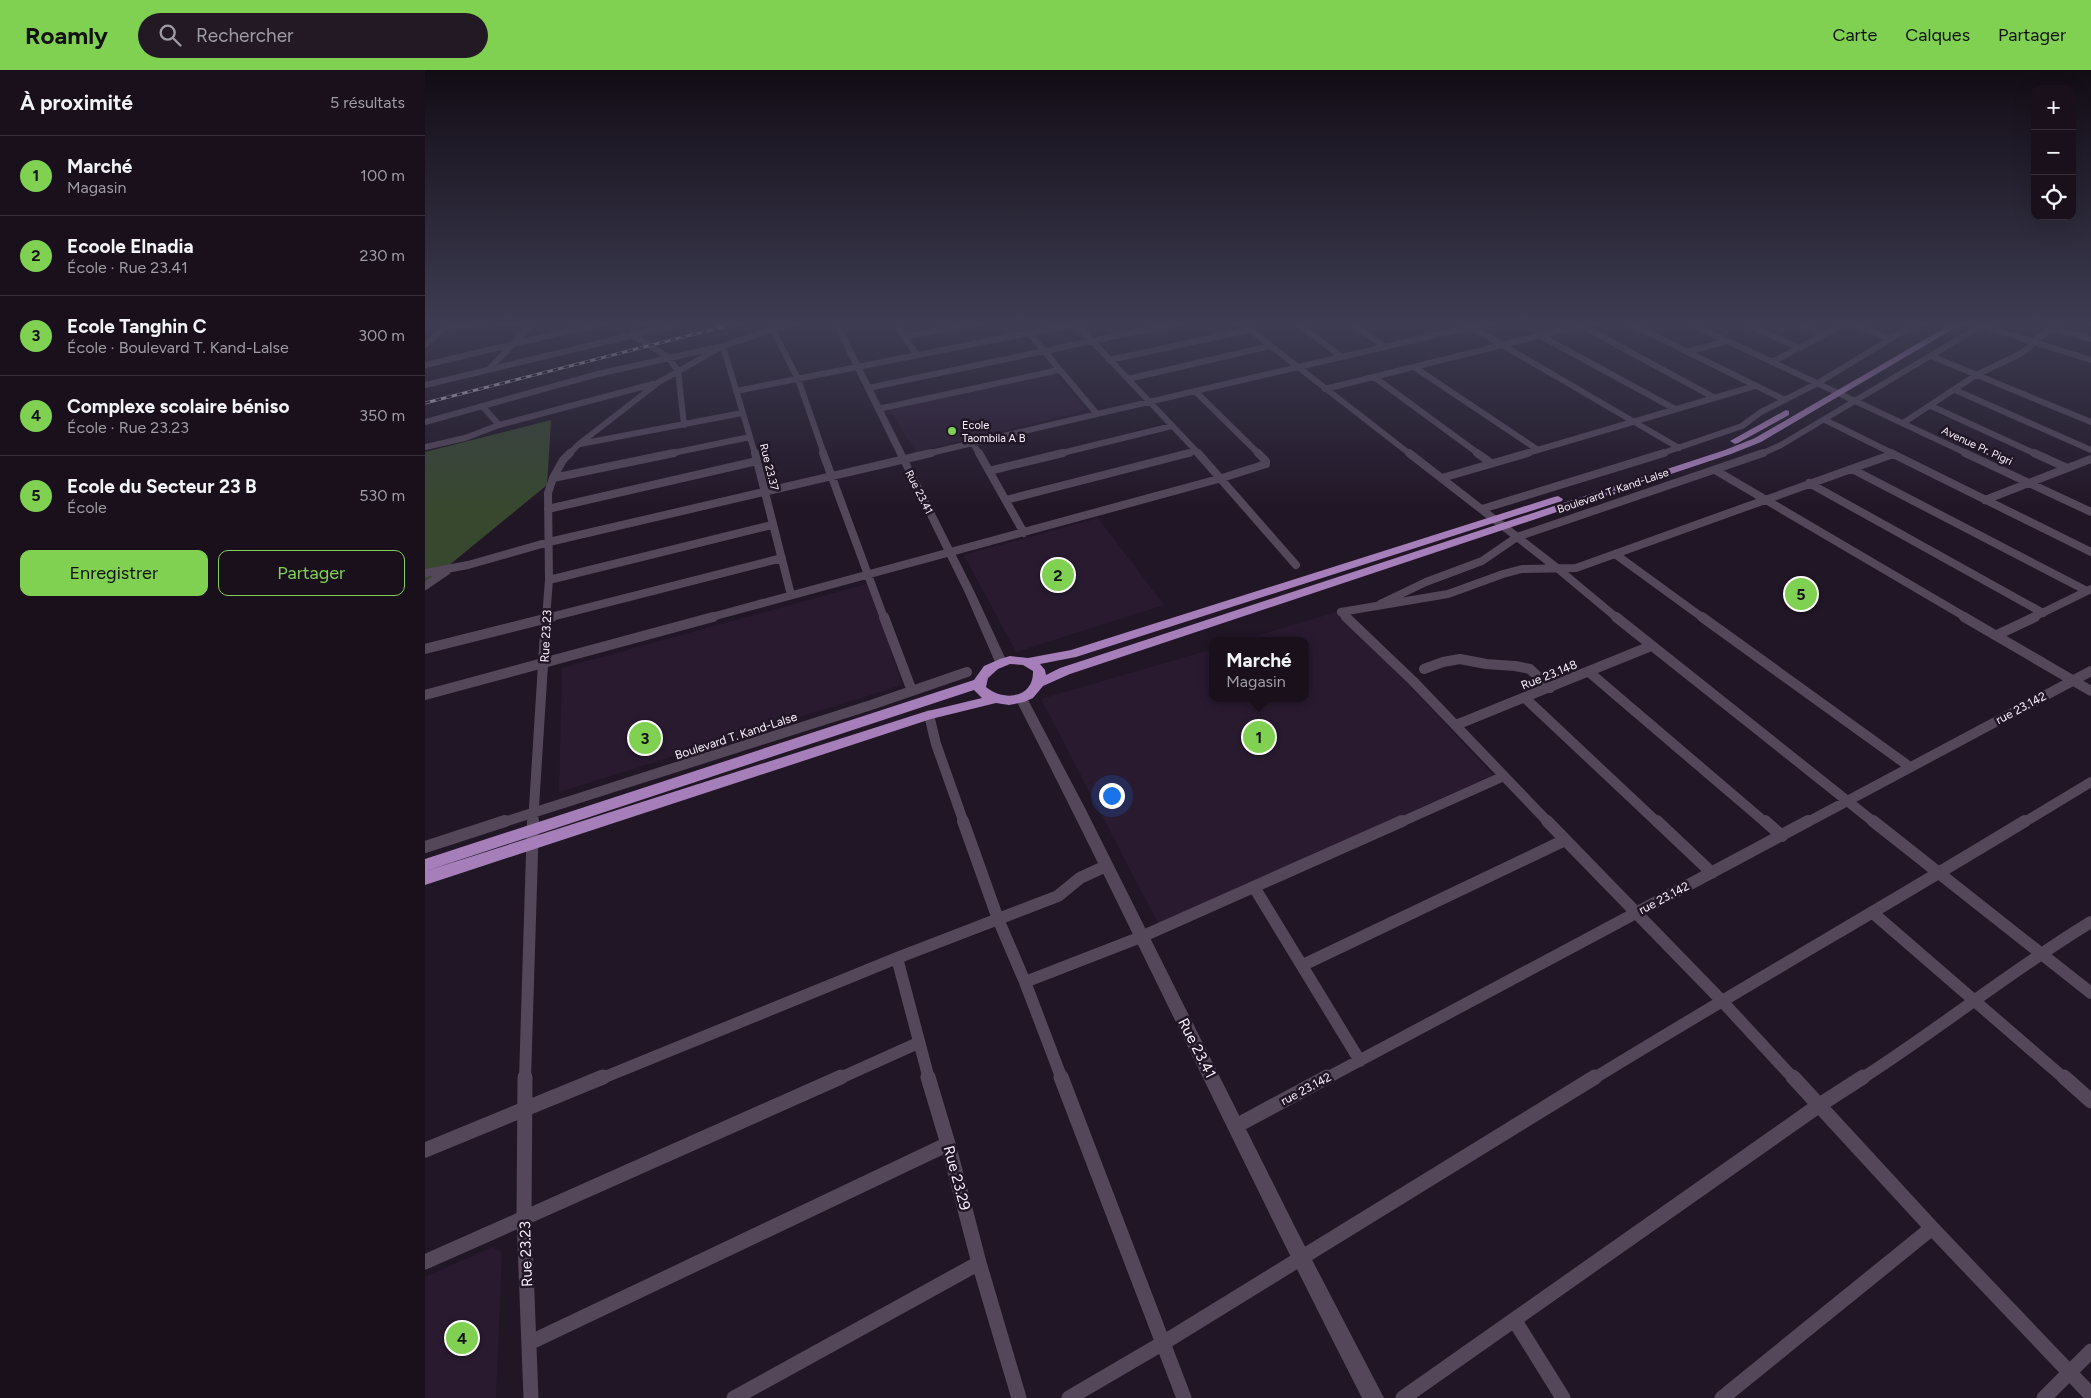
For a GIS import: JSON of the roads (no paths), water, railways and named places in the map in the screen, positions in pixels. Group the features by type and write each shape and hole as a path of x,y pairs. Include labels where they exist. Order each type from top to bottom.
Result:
{"main road":[{"path":"425,865 533,836 929,715 992,700 1021,698 1029,694 1039,683 1065,671 1728,452 1758,440 1845,384"},
{"path":"992,700 980,689 979,683 986,670 1001,662 1010,660 1028,662 1073,654 1721,447 1847,384"},
{"path":"1028,662 1039,670 1039,683"},
{"path":"425,878 533,836 979,683"}],"street":[{"path":"425,422 562,384"},
{"path":"425,447 465,438 499,425 652,384"},
{"name":"Rue 23.23","path":"531,1398 524,1218 524,1110 533,814 545,663 549,580 548,493 553,478 563,460 579,444 656,384"},
{"path":"679,384 684,424"},
{"name":"Rue 23.37","path":"733,384 757,461 791,595"},
{"path":"735,391 772,384"},
{"path":"800,384 831,476 870,574 912,691"},
{"name":"Rue 23.41","path":"866,384 902,460 950,552 1001,662"},
{"path":"868,388 887,384"},
{"path":"878,409 994,384"},
{"path":"1071,384 1097,414"},
{"path":"1133,384 1222,478 1296,565"},
{"path":"425,573 450,569 549,542 1225,384"},
{"path":"1319,384 1517,536 1651,646 2091,993"},
{"path":"1325,389 1346,384"},
{"path":"1383,384 1491,464"},
{"path":"1439,384 1538,450"},
{"path":"1568,384 1679,448"},
{"path":"1629,384 1675,409"},
{"path":"1689,384 1715,398"},
{"path":"1751,384 1785,400"},
{"path":"1482,509 1679,448 1742,426 1761,412 1818,384"},
{"name":"Avenue Pr. Pigri","path":"1818,384 2091,512"},
{"name":"Boulevard T. Kand-Lalse","path":"1381,604 1426,582 1482,561 1496,553 1517,536 1715,470 1781,445 1882,384"},
{"path":"1903,423 1963,384"},
{"path":"1998,384 2091,422"},
{"path":"1442,478 1755,386"},
{"path":"1955,390 2091,450"},
{"path":"425,695 1024,533 1265,465 1267,462 1195,391"},
{"path":"1931,406 2067,468"},
{"path":"483,407 499,425"},
{"path":"579,444 742,413"},
{"path":"1825,420 2091,552"},
{"path":"989,471 1173,426"},
{"path":"553,478 750,438"},
{"path":"973,443 1024,533"},
{"path":"1006,500 1196,451"},
{"path":"1893,454 1576,568 1522,569 1499,574 1465,589 1448,594 1341,612 1456,725 1635,914 1721,1000 1932,1228 2091,1395"},
{"path":"1985,500 2091,459"},
{"path":"548,508 757,461"},
{"path":"1853,469 2089,590"},
{"path":"1715,470 2091,691"},
{"path":"1809,484 2043,613"},
{"path":"549,580 772,525"},
{"path":"1615,554 1910,767"},
{"path":"425,649 782,558"},
{"path":"425,586 450,569"},
{"path":"1997,635 2089,590"},
{"name":"Rue 23.148","path":"1456,725 1651,646"},
{"path":"1424,669 1443,662 1460,659 1486,664 1515,666 1530,669 1550,688"},
{"name":"rue 23.142","path":"1236,1126 2091,671"},
{"name":"Boulevard T. Kand-Lalse","path":"425,847 533,814 967,672"},
{"path":"1589,672 1782,836"},
{"name":"Rue 23.41","path":"1021,698 1300,1257 1373,1398"},
{"path":"1525,698 1712,872"},
{"path":"929,715 936,744 998,919 1025,982 1184,1398"},
{"path":"1025,982 1141,937 1504,776"},
{"path":"1069,1398 1163,1343 1300,1257 1721,1000 1873,913 2091,782"},
{"path":"1303,966 1565,840"},
{"path":"425,1150 897,958 1058,896 1080,878 1106,866"},
{"path":"1254,888 1360,1061"},
{"path":"1873,913 2091,1101"},
{"path":"1403,1398 1818,1106 1898,1055 2040,953 2091,922"},
{"name":"Rue 23.29","path":"897,958 918,1043 948,1144 979,1263 1019,1398"},
{"path":"425,1262 918,1043"},
{"path":"529,1343 948,1144"},
{"path":"1722,1398 1932,1228"},
{"path":"733,1398 979,1263"},
{"path":"1515,1321 1563,1398"},
{"path":"2044,1398 2091,1352"}],"railway":[{"path":"425,403 499,384"}],"place":[{"name":"Ecole Taombila A B","path":"952,431"},
{"name":"Ecoole Elnadia","path":"1058,575"},
{"name":"Ecole du Secteur 23 B","path":"1801,594"},
{"name":"Marché","path":"1259,737"},
{"name":"Ecole Tanghin C","path":"645,738"},
{"name":"Complexe scolaire béniso","path":"462,1338"}]}
